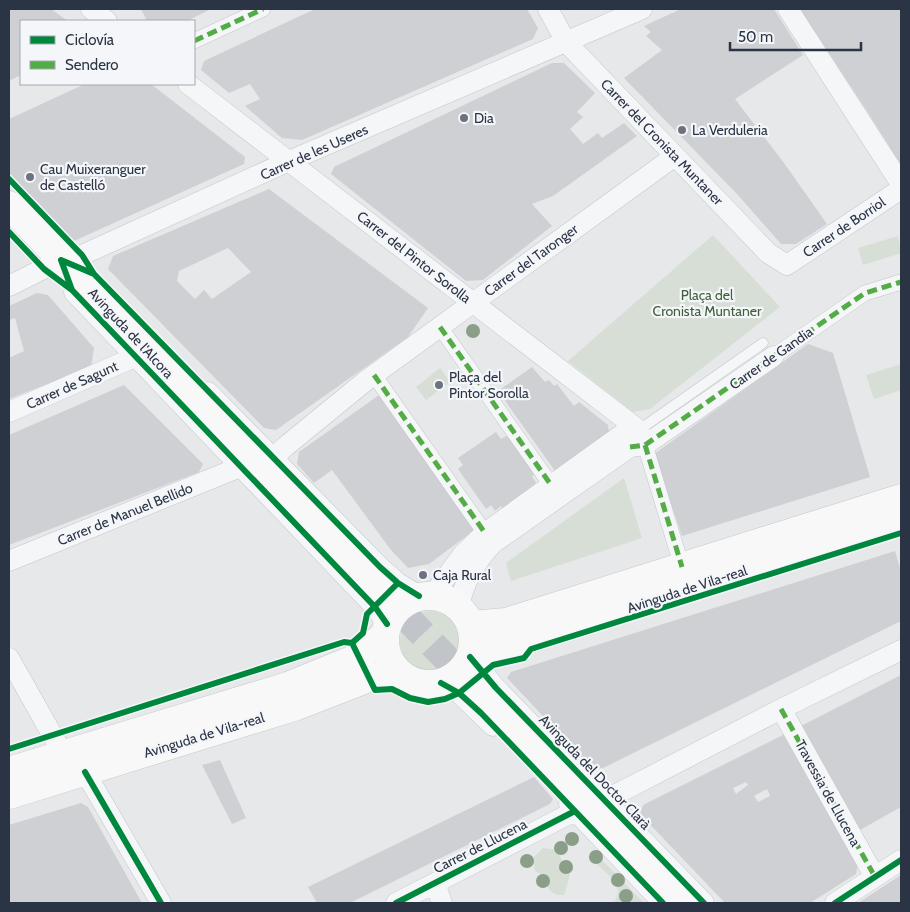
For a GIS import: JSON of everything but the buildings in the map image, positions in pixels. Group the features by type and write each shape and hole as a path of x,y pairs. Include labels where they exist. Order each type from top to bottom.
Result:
{"main road":[{"name":"Avinguda de l'Alcora","path":"9,205 374,584"},
{"name":"Avinguda de Vila-real","path":"465,616 506,622 901,498"},
{"name":"Avinguda de Vila-real","path":"471,656 901,521"},
{"path":"426,596 447,599 465,616 471,656 459,674 441,684 418,683 397,672 386,655 385,630 399,606 426,596"},
{"name":"Avinguda de Vila-real","path":"9,771 288,686 359,657 385,630"},
{"name":"Avinguda de Vila-real","path":"9,795 297,706 369,678 397,672"},
{"name":"Avinguda del Doctor Clarà","path":"480,693 683,903"}],"street":[{"path":"91,9 106,20"},
{"path":"195,41 263,9"},
{"name":"Carrer del Cronista Muntaner","path":"548,9 566,42 768,253 787,265"},
{"name":"Carrer de les Useres","path":"9,286 61,260 82,256 289,161 642,9"},
{"path":"788,9 901,184"},
{"name":"Carrer del Pintor Sorolla","path":"189,85 472,302 638,441"},
{"name":"Carrer del Taronger","path":"276,461 277,454 286,446 374,375 472,302 676,156"},
{"name":"Carrer de Borriol","path":"787,265 901,189"},
{"name":"Avinguda de l'Alcora","path":"61,260 72,290 375,606 385,630"},
{"name":"Avinguda de l'Alcora","path":"61,260 94,274 380,567 398,583 426,596"},
{"name":"Carrer de Gandia","path":"465,616 462,590 474,564 492,544 768,350 865,293 901,282"},
{"path":"440,327 551,485"},
{"name":"Carrer de Sagunt","path":"9,412 135,357"},
{"path":"374,375 485,533"},
{"name":"Carrer de Gandia","path":"426,596 485,533 621,435 638,441"},
{"path":"638,441 682,567"},
{"name":"Carrer de Manuel Bellido","path":"9,560 240,467"},
{"path":"605,800 780,709 901,650"},
{"name":"Avinguda del Doctor Clarà","path":"471,656 496,688 704,903"},
{"path":"9,658 63,754"},
{"path":"441,684 459,693 481,713 663,903"},
{"name":"Travessia de Llucena","path":"780,709 875,878"},
{"path":"85,772 161,903"},
{"name":"Carrer de Llucena","path":"396,903 575,811"},
{"path":"835,903 901,860"},
{"path":"435,883 442,903"}],"green space":[{"name":"Plaça del Cronista Muntaner","path":"713,235 780,307 650,409 633,412 568,361"},
{"path":"898,236 901,253 863,265 858,248"},
{"path":"901,364 901,390 874,399 866,375"},
{"path":"440,368 450,382 426,400 416,387"},
{"path":"624,478 642,538 511,581 506,563"},
{"path":"424,611 436,611 447,616 455,624 460,635 458,653 447,666 436,671 424,671 413,666 405,658 400,647 400,635 405,624 413,616"},
{"path":"543,848 556,850 563,862 562,869 570,874 564,895 551,891 547,878 535,871 533,858"},
{"path":"593,851 644,903 614,903 618,891 617,886 598,865"}],"tunnel":[{"path":"374,584 480,693"}],"marked path":[{"path":"195,41 263,9"},
{"path":"630,447 645,445 865,293 901,282"},
{"path":"440,327 551,485"},
{"path":"374,375 485,533"},
{"path":"645,445 682,567"},
{"path":"781,709 875,877"}],"cycle path":[{"path":"9,179 82,255 94,274"},
{"path":"9,232 44,269 72,290"},
{"path":"61,260 94,274 380,567 398,583 419,596"},
{"path":"61,260 72,290 375,607 387,624"},
{"path":"9,749 344,642 352,643 375,690 392,689 410,698 428,702 445,699 459,693 493,665 524,658 531,649 901,533"},
{"path":"352,643 363,633 367,614 398,583"},
{"path":"470,657 496,688 704,903"},
{"path":"441,683 459,693 481,713 663,903"},
{"path":"85,772 161,903"},
{"path":"396,903 575,811"},
{"path":"835,903 901,860"}],"place":[{"name":"Dia","path":"464,118"},
{"name":"La Verduleria","path":"682,130"},
{"name":"Cau Muixeranguer de Castelló","path":"30,177"},
{"name":"Plaça del Pintor Sorolla","path":"439,385"},
{"name":"Caja Rural","path":"423,575"}]}
